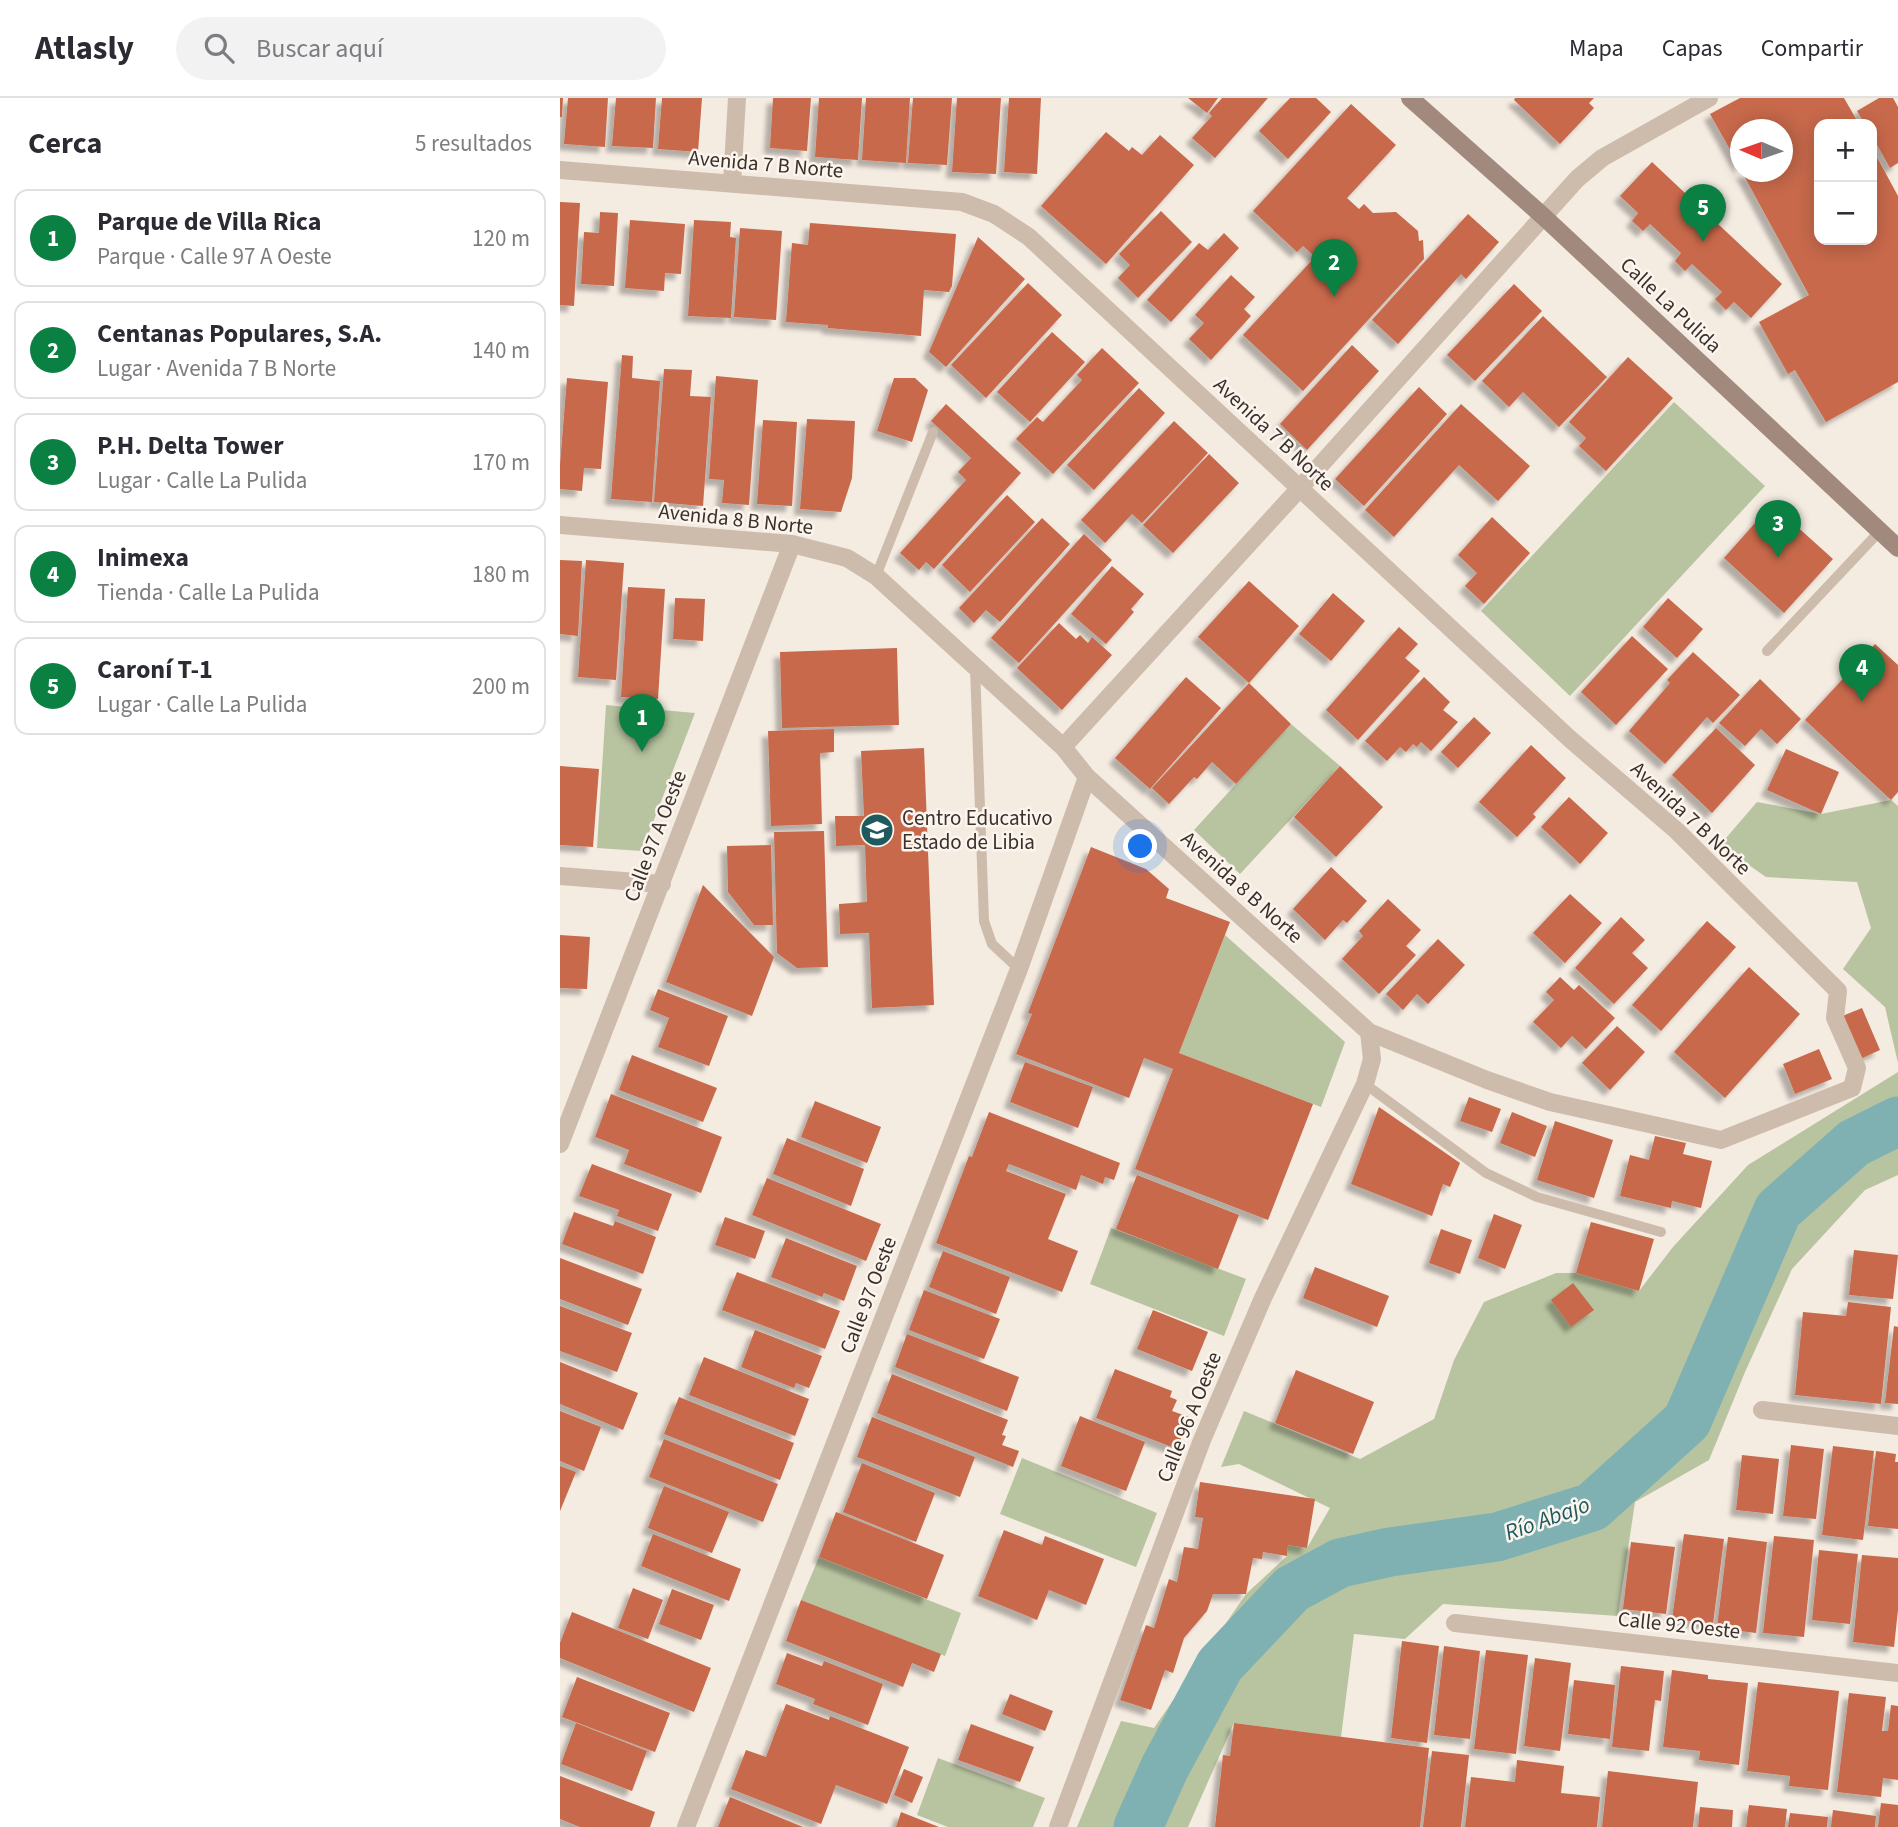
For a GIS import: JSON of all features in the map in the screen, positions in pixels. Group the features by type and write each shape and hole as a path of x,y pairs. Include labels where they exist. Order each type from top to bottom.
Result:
{"main road":[{"name":"Calle La Pulida","path":"1410,98 1544,217 1898,548"}],"street":[{"path":"732,183 737,98"},
{"path":"1063,747 1577,179 1602,158 1709,98"},
{"name":"Avenida 7 B Norte","path":"560,170 962,202 994,214 1029,237 1570,740 1677,831 1838,991"},
{"name":"Avenida 8 B Norte","path":"560,525 792,544 847,558 876,576 1063,747 1087,777 1369,1032 1487,1080 1550,1102 1721,1140 1852,1088 1857,1068 1835,1018 1838,991"},
{"name":"Calle 97 A Oeste","path":"560,1144 792,544"},
{"name":"Calle 97 Oeste","path":"686,1827 1019,969 1087,777"},
{"path":"560,876 662,884"},
{"name":"Calle 96 A Oeste","path":"1058,1827 1202,1440 1264,1298 1366,1084 1372,1059 1369,1032"},
{"path":"1762,1410 1898,1426"},
{"name":"Calle 92 Oeste","path":"1455,1623 1898,1672"}],"lane":[{"path":"876,576 933,432"},
{"path":"1767,650 1880,532"},
{"path":"975,667 984,921 992,944 1019,969"},
{"path":"1366,1084 1486,1173 1537,1198 1661,1232"}],"green space":[{"path":"1674,402 1765,486 1570,696 1481,611"},
{"path":"606,705 695,713 642,851 597,848"},
{"path":"1291,724 1340,766 1240,874 1194,830"},
{"path":"1891,800 1898,806 1898,1063 1885,1007 1843,969 1871,928 1857,882 1766,877 1720,845 1757,802 1821,814"},
{"path":"1225,935 1345,1042 1321,1107 1179,1053"},
{"path":"1898,1072 1898,1175 1865,1190 1792,1269 1709,1460 1635,1502 1618,1616 1443,1604 1405,1639 1354,1634 1341,1737 1234,1723 1188,1827 1077,1827 1121,1721 1154,1728 1246,1594 1287,1556 1288,1545 1307,1548 1330,1508 1239,1464 1221,1467 1244,1411 1360,1459 1434,1419 1454,1360 1484,1302 1556,1273 1576,1273 1639,1291 1673,1247 1748,1165"},
{"path":"1111,1228 1246,1279 1224,1336 1090,1284"},
{"path":"1022,1458 1157,1513 1136,1567 1000,1514"},
{"path":"819,1557 961,1613 945,1656 801,1600"},
{"path":"938,1758 1045,1798 1033,1827 948,1827 917,1815"}],"building":[{"path":"560,98 563,98 562,117 560,117"},
{"path":"568,98 608,98 605,147 564,144"},
{"path":"616,98 656,98 653,148 612,146"},
{"path":"662,98 702,98 698,152 658,149"},
{"path":"773,98 811,98 807,151 770,148"},
{"path":"819,98 862,98 858,160 815,157"},
{"path":"866,98 910,98 906,163 862,160"},
{"path":"913,98 952,98 947,165 908,163"},
{"path":"957,98 1001,98 996,174 952,172"},
{"path":"1009,98 1041,98 1037,174 1004,172"},
{"path":"1188,98 1218,98 1207,113"},
{"path":"1222,98 1268,98 1215,158 1192,138 1212,116 1209,113"},
{"path":"1290,98 1316,98 1331,112 1288,159 1259,131"},
{"path":"1594,98 1589,103 1594,108 1560,144 1514,100"},
{"path":"1740,98 1844,98 1856,119 1814,119 1814,245 1877,245 1877,157 1898,196 1898,382 1826,422 1795,370 1788,374 1759,322 1809,295 1747,182 1793,182 1793,119 1730,119 1730,149 1710,114"},
{"path":"1879,98 1893,98 1898,107 1898,163 1890,168 1877,145 1877,119 1862,119 1857,111"},
{"path":"1351,104 1396,145 1347,198 1359,209 1364,204 1373,213 1396,212 1418,231 1419,241 1423,240 1424,259 1303,391 1243,335 1315,257 1303,246 1297,252 1253,211"},
{"path":"1106,132 1129,151 1132,147 1142,155 1160,135 1194,165 1106,264 1041,206"},
{"path":"1652,162 1782,284 1751,318 1734,302 1726,310 1715,299 1722,292 1692,264 1685,271 1675,261 1681,253 1650,224 1643,231 1632,221 1638,213 1620,196"},
{"path":"560,202 580,203 574,306 560,305"},
{"path":"1161,211 1192,242 1138,298 1118,278 1130,265 1119,254"},
{"path":"600,212 618,213 614,286 581,284 584,232 599,233"},
{"path":"1468,214 1499,242 1466,279 1461,274 1398,344 1372,320"},
{"path":"630,220 685,224 681,274 665,273 664,291 625,288"},
{"path":"694,220 731,222 730,237 736,238 731,318 688,316"},
{"path":"810,223 956,234 952,286 949,292 924,290 921,336 786,322 792,243 808,245"},
{"path":"740,228 782,231 776,320 734,317"},
{"path":"1224,233 1239,248 1171,322 1147,300 1199,243 1208,250"},
{"path":"978,237 1025,279 946,367 929,352"},
{"path":"1231,275 1255,297 1244,309 1251,316 1211,360 1189,339 1204,323 1195,315"},
{"path":"1028,283 1062,315 986,398 951,365"},
{"path":"1514,284 1542,311 1475,381 1447,355"},
{"path":"1543,316 1607,377 1559,427 1523,392 1509,407 1482,381"},
{"path":"1052,332 1085,362 1030,422 997,392"},
{"path":"1352,345 1379,371 1307,450 1280,424"},
{"path":"1102,348 1139,383 1053,474 1016,439 1037,417 1043,422 1082,380 1077,375"},
{"path":"622,355 633,356 632,378 660,381 652,502 611,499"},
{"path":"1628,357 1673,398 1606,471 1579,446 1586,438 1569,422"},
{"path":"664,369 692,370 690,396 711,397 703,506 654,502"},
{"path":"716,376 758,380 749,505 722,503 724,480 709,479"},
{"path":"567,378 608,382 601,469 584,468 582,491 560,489"},
{"path":"894,378 915,378 928,390 912,442 877,431"},
{"path":"1419,387 1447,414 1364,506 1335,479"},
{"path":"1139,388 1165,413 1094,490 1067,465"},
{"path":"946,404 1021,473 934,569 926,562 919,570 900,553 966,480 958,472 971,458 931,421"},
{"path":"1461,404 1530,466 1498,501 1459,465 1394,537 1365,510"},
{"path":"807,419 855,421 852,478 841,512 800,509"},
{"path":"763,420 797,422 792,506 757,504"},
{"path":"1174,421 1208,453 1142,523 1132,514 1105,543 1081,520"},
{"path":"1209,454 1239,483 1173,553 1143,525"},
{"path":"1007,495 1035,522 970,592 942,565"},
{"path":"1772,504 1833,559 1784,613 1724,558"},
{"path":"1492,517 1530,553 1484,604 1465,586 1477,573 1458,555"},
{"path":"1042,518 1070,544 1000,622 986,610 974,623 959,608"},
{"path":"1084,534 1112,560 1019,663 991,638"},
{"path":"560,560 582,561 578,636 560,634"},
{"path":"586,560 624,563 616,680 578,677"},
{"path":"1112,566 1144,594 1131,609 1134,612 1106,644 1071,614"},
{"path":"1249,581 1299,626 1249,683 1198,637"},
{"path":"628,587 665,589 658,699 621,697"},
{"path":"1333,593 1365,621 1331,661 1299,634"},
{"path":"675,598 705,599 703,641 673,639"},
{"path":"1668,598 1703,629 1677,658 1643,627"},
{"path":"1059,623 1076,639 1080,635 1088,643 1092,637 1112,655 1062,710 1017,668"},
{"path":"1399,627 1418,644 1405,658 1420,671 1358,740 1326,710"},
{"path":"1632,636 1668,669 1616,725 1581,692"},
{"path":"1875,644 1898,665 1898,792 1891,800 1805,720"},
{"path":"897,648 899,725 782,728 780,652"},
{"path":"1693,652 1740,695 1713,723 1707,717 1665,764 1629,731 1670,683 1667,680"},
{"path":"1186,677 1221,708 1150,789 1115,758"},
{"path":"1424,677 1450,702 1443,710 1458,722 1431,751 1421,742 1417,747 1413,744 1406,752 1400,747 1387,761 1365,741"},
{"path":"1760,679 1801,719 1777,744 1761,729 1745,746 1719,723"},
{"path":"1249,683 1291,724 1236,784 1212,762 1169,804 1152,788"},
{"path":"1474,717 1491,733 1458,768 1441,752"},
{"path":"1716,728 1755,765 1712,813 1672,775"},
{"path":"834,729 834,752 820,753 822,824 771,826 768,731"},
{"path":"1531,745 1566,778 1533,814 1536,817 1517,837 1479,802"},
{"path":"924,748 934,1005 872,1008 869,933 840,934 839,904 867,902 865,845 836,846 835,816 864,816 861,751"},
{"path":"1786,749 1839,772 1821,814 1767,790"},
{"path":"560,766 599,769 593,847 560,845"},
{"path":"1340,766 1383,807 1336,857 1294,817"},
{"path":"1569,797 1608,833 1580,864 1541,827"},
{"path":"824,831 828,967 797,968 777,953 774,832"},
{"path":"771,845 773,925 754,925 728,892 727,846"},
{"path":"1091,847 1146,869 1169,889 1166,898 1230,922 1179,1053 1313,1104 1268,1220 1135,1169 1173,1069 1144,1058 1129,1098 1016,1054 1032,1014 1028,1013"},
{"path":"1331,867 1367,901 1347,923 1343,920 1325,940 1293,909"},
{"path":"703,885 774,957 752,1016 666,982"},
{"path":"1570,894 1602,923 1565,963 1533,933"},
{"path":"1388,899 1421,930 1406,946 1416,955 1379,994 1342,959 1363,936 1359,931"},
{"path":"1621,917 1645,940 1632,953 1648,968 1614,1004 1575,968"},
{"path":"1707,921 1736,947 1661,1031 1632,1005"},
{"path":"560,935 590,937 587,989 560,988"},
{"path":"1438,939 1465,965 1428,1004 1417,994 1403,1010 1386,994"},
{"path":"1749,967 1800,1014 1725,1098 1674,1052"},
{"path":"1560,977 1574,990 1579,985 1615,1018 1586,1049 1572,1036 1561,1048 1533,1022 1554,1000 1546,992"},
{"path":"658,989 728,1016 709,1066 658,1047 669,1018 650,1010"},
{"path":"1862,1008 1880,1050 1858,1060 1840,1017"},
{"path":"1617,1026 1645,1052 1610,1090 1582,1063"},
{"path":"1819,1049 1832,1079 1795,1094 1783,1064"},
{"path":"632,1055 717,1088 703,1122 619,1090"},
{"path":"1025,1062 1093,1087 1078,1128 1010,1102"},
{"path":"611,1094 722,1137 701,1193 624,1164 629,1150 595,1137"},
{"path":"1469,1097 1501,1109 1492,1132 1460,1121"},
{"path":"815,1101 881,1127 867,1163 801,1137"},
{"path":"1379,1107 1460,1163 1450,1187 1443,1184 1432,1216 1351,1184"},
{"path":"989,1112 1120,1163 1114,1180 1105,1177 1103,1184 1081,1175 1076,1190 1009,1164 1006,1171 1066,1194 1048,1239 1078,1251 1062,1292 936,1243"},
{"path":"1512,1112 1547,1126 1535,1157 1500,1143"},
{"path":"1555,1121 1613,1140 1594,1198 1537,1180"},
{"path":"1655,1136 1686,1143 1683,1154 1712,1161 1701,1208 1672,1201 1671,1208 1620,1196 1630,1155 1649,1160"},
{"path":"787,1138 864,1169 851,1206 773,1174"},
{"path":"592,1164 672,1194 658,1231 617,1216 619,1210 579,1196"},
{"path":"1137,1175 1239,1215 1218,1269 1116,1229"},
{"path":"767,1178 881,1224 866,1261 752,1215"},
{"path":"574,1212 613,1226 615,1221 656,1237 643,1274 562,1244"},
{"path":"1494,1214 1522,1225 1505,1269 1478,1258"},
{"path":"725,1217 765,1231 755,1259 715,1245"},
{"path":"1591,1222 1654,1239 1639,1291 1576,1273"},
{"path":"1441,1229 1472,1240 1460,1274 1429,1263"},
{"path":"786,1238 857,1266 844,1301 824,1293 822,1297 771,1277"},
{"path":"1854,1250 1898,1255 1893,1299 1849,1295"},
{"path":"943,1251 1010,1277 996,1314 929,1287"},
{"path":"560,1258 642,1289 628,1325 560,1299"},
{"path":"1315,1267 1389,1296 1377,1327 1303,1298"},
{"path":"737,1272 840,1311 825,1349 722,1310"},
{"path":"1573,1283 1594,1310 1571,1327 1551,1300"},
{"path":"924,1290 1000,1319 984,1359 909,1330"},
{"path":"1848,1302 1891,1307 1881,1404 1795,1395 1803,1312 1846,1316"},
{"path":"560,1306 632,1333 617,1372 560,1351"},
{"path":"1153,1310 1208,1332 1192,1371 1137,1349"},
{"path":"1894,1326 1898,1327 1898,1404 1885,1403"},
{"path":"755,1330 822,1356 809,1388 796,1383 794,1388 741,1367"},
{"path":"907,1334 1019,1377 1007,1411 895,1367"},
{"path":"704,1357 809,1399 795,1436 689,1395"},
{"path":"560,1362 638,1393 623,1430 560,1404"},
{"path":"1115,1369 1172,1391 1170,1397 1177,1400 1172,1411 1189,1417 1177,1449 1096,1418"},
{"path":"1296,1370 1374,1402 1353,1454 1275,1423"},
{"path":"892,1374 1008,1420 1002,1435 1006,1436 1002,1445 1019,1451 1013,1467 877,1413"},
{"path":"679,1397 794,1443 780,1480 664,1434"},
{"path":"560,1411 601,1427 584,1471 560,1461"},
{"path":"1080,1416 1145,1442 1126,1491 1061,1466"},
{"path":"872,1417 975,1457 960,1497 857,1457"},
{"path":"664,1439 778,1484 763,1522 649,1477"},
{"path":"1791,1445 1824,1449 1816,1519 1783,1516"},
{"path":"1833,1446 1874,1451 1863,1540 1822,1535"},
{"path":"1876,1451 1896,1454 1898,1529 1868,1526"},
{"path":"1742,1455 1779,1459 1773,1514 1736,1510"},
{"path":"862,1463 935,1493 916,1542 843,1512"},
{"path":"560,1466 576,1472 560,1511"},
{"path":"1200,1482 1315,1499 1307,1548 1288,1545 1287,1556 1263,1552 1262,1559 1253,1558 1246,1594 1213,1594 1207,1611 1184,1638 1173,1673 1165,1670 1151,1710 1120,1700 1146,1625 1154,1628 1169,1579 1177,1582 1184,1547 1198,1549 1203,1518 1195,1517"},
{"path":"664,1486 729,1512 712,1553 648,1528"},
{"path":"836,1512 944,1555 927,1599 819,1557"},
{"path":"1004,1530 1042,1545 1045,1536 1104,1559 1086,1605 1049,1590 1037,1620 978,1596"},
{"path":"653,1534 741,1569 729,1601 641,1566"},
{"path":"1684,1534 1724,1539 1713,1624 1672,1619"},
{"path":"1774,1536 1814,1540 1804,1637 1763,1633"},
{"path":"1728,1537 1767,1542 1756,1633 1717,1628"},
{"path":"1631,1542 1675,1547 1666,1614 1623,1609"},
{"path":"1819,1550 1858,1554 1850,1624 1812,1620"},
{"path":"1862,1555 1898,1558 1898,1610 1894,1647 1853,1642"},
{"path":"633,1588 663,1600 648,1639 618,1628"},
{"path":"672,1589 714,1605 701,1640 659,1624"},
{"path":"801,1600 941,1654 934,1672 912,1663 903,1687 786,1641"},
{"path":"572,1612 711,1668 694,1712 560,1658 560,1643"},
{"path":"1402,1641 1439,1646 1427,1743 1391,1738"},
{"path":"1444,1646 1480,1651 1470,1739 1434,1735"},
{"path":"1486,1650 1528,1655 1516,1754 1474,1749"},
{"path":"787,1653 822,1666 824,1661 883,1684 868,1725 813,1704 815,1699 776,1684"},
{"path":"1535,1658 1571,1663 1560,1751 1524,1746"},
{"path":"1621,1666 1664,1671 1661,1701 1655,1700 1649,1751 1612,1747"},
{"path":"1672,1670 1708,1675 1708,1679 1748,1683 1739,1765 1699,1760 1700,1751 1663,1747"},
{"path":"577,1677 670,1713 655,1752 562,1717"},
{"path":"1574,1680 1615,1685 1610,1739 1568,1734"},
{"path":"1758,1682 1839,1691 1828,1790 1789,1786 1790,1776 1747,1771"},
{"path":"1849,1693 1886,1697 1882,1731 1888,1731 1891,1705 1898,1706 1898,1780 1883,1778 1881,1797 1837,1792"},
{"path":"1010,1694 1053,1711 1045,1731 1002,1714"},
{"path":"786,1704 829,1720 830,1716 909,1747 887,1804 836,1785 821,1824 731,1789 746,1750 766,1757"},
{"path":"576,1723 647,1751 632,1791 561,1764"},
{"path":"1234,1723 1429,1748 1420,1827 1215,1827 1223,1755 1230,1756"},
{"path":"971,1724 1034,1747 1020,1782 958,1760"},
{"path":"1432,1751 1469,1755 1461,1827 1423,1827"},
{"path":"1517,1760 1564,1766 1561,1793 1600,1797 1597,1827 1465,1827 1471,1777 1515,1782"},
{"path":"904,1769 923,1777 912,1803 894,1795"},
{"path":"1608,1771 1698,1782 1693,1827 1602,1827"},
{"path":"560,1776 655,1812 650,1827 580,1827 560,1819"},
{"path":"730,1797 803,1827 718,1827"},
{"path":"1881,1803 1898,1805 1898,1827 1878,1827"},
{"path":"1749,1805 1787,1809 1785,1827 1746,1827"},
{"path":"1700,1807 1733,1810 1732,1827 1698,1827"},
{"path":"1833,1810 1876,1816 1875,1827 1831,1827"},
{"path":"901,1812 939,1827 896,1827"},
{"path":"1790,1813 1828,1817 1827,1827 1788,1827"}],"waterway":[{"name":"Río Abajo","path":"1138,1827 1165,1767 1220,1665 1292,1589 1340,1563 1390,1552 1497,1537 1592,1507 1687,1421 1778,1210 1854,1143 1898,1121"}],"place":[{"name":"Caroní T-1","path":"1703,242"},
{"name":"Centanas Populares, S.A.","path":"1334,297"},
{"name":"P.H. Delta Tower","path":"1778,558"},
{"name":"Inimexa","path":"1862,702"},
{"name":"Parque de Villa Rica","path":"642,752"},
{"name":"Centro Educativo Estado de Libia","path":"877,830"}]}
